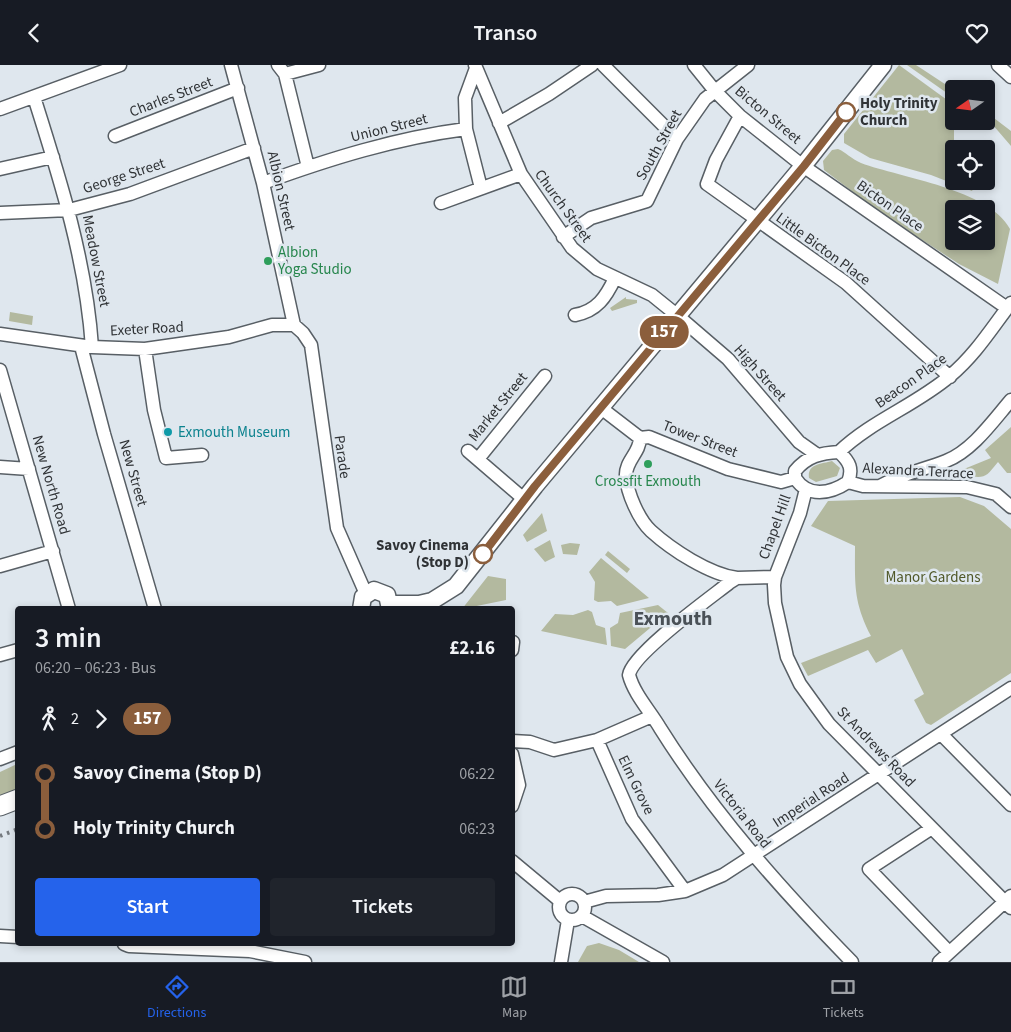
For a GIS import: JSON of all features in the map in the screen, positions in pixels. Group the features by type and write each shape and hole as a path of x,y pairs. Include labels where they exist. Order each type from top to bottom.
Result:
{"highway":[{"path":"0,806 15,800"}],"main road":[{"path":"364,601 379,591 386,595 390,606 419,604 432,601 456,586 756,220 804,166 883,65"}],"street":[{"path":"0,109 120,65"},
{"name":"Albion Street","path":"231,65 263,183 294,325"},
{"path":"308,167 281,69 319,65"},
{"path":"498,123 549,94 592,65"},
{"path":"603,65 677,139"},
{"name":"Bicton Street","path":"694,65 715,91 740,116 804,166"},
{"name":"South Street","path":"563,237 591,218 647,201 677,139 706,99 726,85 748,65"},
{"path":"998,65 1011,77"},
{"path":"475,67 465,98 466,129 481,187"},
{"name":"Church Street","path":"475,67 520,174 563,237 583,259 615,278 652,295 678,315"},
{"name":"Charles Street","path":"115,136 238,89"},
{"name":"Meadow Street","path":"34,97 70,210 89,307 87,346"},
{"name":"Little Bicton Place","path":"740,116 716,160 707,184 846,283 950,377"},
{"name":"Union Street","path":"263,183 308,167 388,143 431,133 466,129"},
{"name":"George Street","path":"0,213 70,210 130,194 254,148"},
{"path":"0,169 53,157"},
{"name":"Bicton Place","path":"804,166 1009,305"},
{"path":"441,203 520,174"},
{"path":"575,315 584,313 602,302 615,278"},
{"name":"Beacon Place","path":"839,452 867,431 950,377 980,347 1009,305"},
{"name":"High Street","path":"678,315 728,359 799,442 816,454"},
{"name":"Exeter Road","path":"0,334 87,346 145,349 229,337 272,325 294,325"},
{"name":"Parade","path":"294,325 304,333 310,345 337,528 364,601"},
{"name":"New Street","path":"87,346 104,434 154,606"},
{"path":"145,349 154,410 166,458 202,455"},
{"name":"New North Road","path":"0,370 68,606"},
{"name":"Market Street","path":"525,500 473,455 544,376"},
{"path":"880,486 895,477 938,464 960,454 1011,400"},
{"name":"Tower Street","path":"601,409 640,437 649,437 728,469 781,482 795,478"},
{"path":"640,437 639,448 628,465 626,477 636,506 650,530 706,569 737,578 775,577"},
{"path":"816,454 839,452 848,462 852,471 848,482"},
{"name":"Chapel Hill","path":"816,454 800,463 795,471 795,478 806,489 828,492 848,482"},
{"path":"0,467 29,469"},
{"name":"Alexandra Terrace","path":"848,482 863,486 967,487 996,494 1011,507"},
{"name":"Chapel Hill","path":"775,577 800,513 806,489"},
{"path":"0,566 53,551"},
{"name":"St Andrews Road","path":"775,577 775,603 787,657 800,684 829,724 932,828 1009,902"},
{"name":"Victoria Road","path":"737,578 670,629 630,669 631,681 652,716 710,801 754,857 852,962"},
{"path":"0,655 15,651"},
{"name":"Imperial Road","path":"584,902 606,895 658,895 685,891 723,875 754,857 1010,691"},
{"path":"515,740 530,742 554,750 597,739 652,716"},
{"path":"941,734 1009,799"},
{"name":"Elm Grove","path":"597,739 632,819 685,891"},
{"path":"0,759 15,753"},
{"path":"515,767 519,785 515,796"},
{"path":"932,828 869,869 949,952"},
{"path":"515,864 560,901"},
{"path":"570,894 577,895 584,902 585,908 582,916 574,921 568,920 559,912 560,901 570,894"},
{"path":"939,962 1009,902"},
{"path":"582,916 663,962"},
{"path":"562,962 568,920"},
{"path":"0,936 15,937"},
{"path":"129,946 250,951 305,962"}],"green space":[{"path":"899,65 945,98 945,130 954,130 954,140 945,140 945,180 870,158 844,143 844,134"},
{"path":"907,65 916,65 945,84 945,92"},
{"path":"995,119 1011,131 1011,146 995,127"},
{"path":"838,149 861,163 943,187 945,190 952,190 975,200 945,200 945,250 995,250 995,212 999,215 1010,229 998,284 959,264 878,211 824,170 823,161 832,150"},
{"path":"626,297 626,299 637,300 637,303 612,311 610,308"},
{"path":"10,312 33,316 32,325 9,321"},
{"path":"1011,427 1011,473 1007,473 998,462 985,476 966,476 964,469 991,458 985,450"},
{"path":"832,461 840,468 837,476 816,482 809,478 812,467"},
{"name":"Manor Gardens","path":"960,497 984,506 1011,529 1011,673 931,725 926,723 914,700 924,694 902,649 876,663 868,650 808,676 801,663 871,636 861,613 856,592 855,546 811,526 828,501"},
{"path":"542,513 547,531 527,542 523,535"},
{"path":"550,540 555,557 545,562 534,549"},
{"path":"570,543 580,544 577,555 563,554 561,545"},
{"path":"608,551 630,569 627,573 605,555"},
{"path":"601,558 649,598 617,606 611,601 598,602 594,600 595,582 589,572"},
{"path":"488,576 506,579 506,600 477,606 464,606"},
{"path":"658,605 668,613 625,649 611,646 610,628 618,623 620,613"},
{"path":"588,610 592,612 596,625 605,628 607,645 541,631 555,614 573,615"},
{"path":"15,765 15,794 0,800 0,772"},
{"path":"599,943 619,950 639,962 578,962 587,946"}],"railway":[{"path":"0,836 15,830"}],"bus line":[{"name":"157","path":"483,554 535,486 601,409 756,220 804,166 846,112"}],"place":[{"name":"Holy Trinity Church","path":"846,112"},
{"name":"Albion Yoga Studio","path":"268,261"},
{"name":"Exmouth Museum","path":"168,432"},
{"name":"Crossfit Exmouth","path":"648,464"},
{"name":"Savoy Cinema (Stop D)","path":"483,554"}],"district":[{"name":"Exmouth","path":"673,619"}]}
